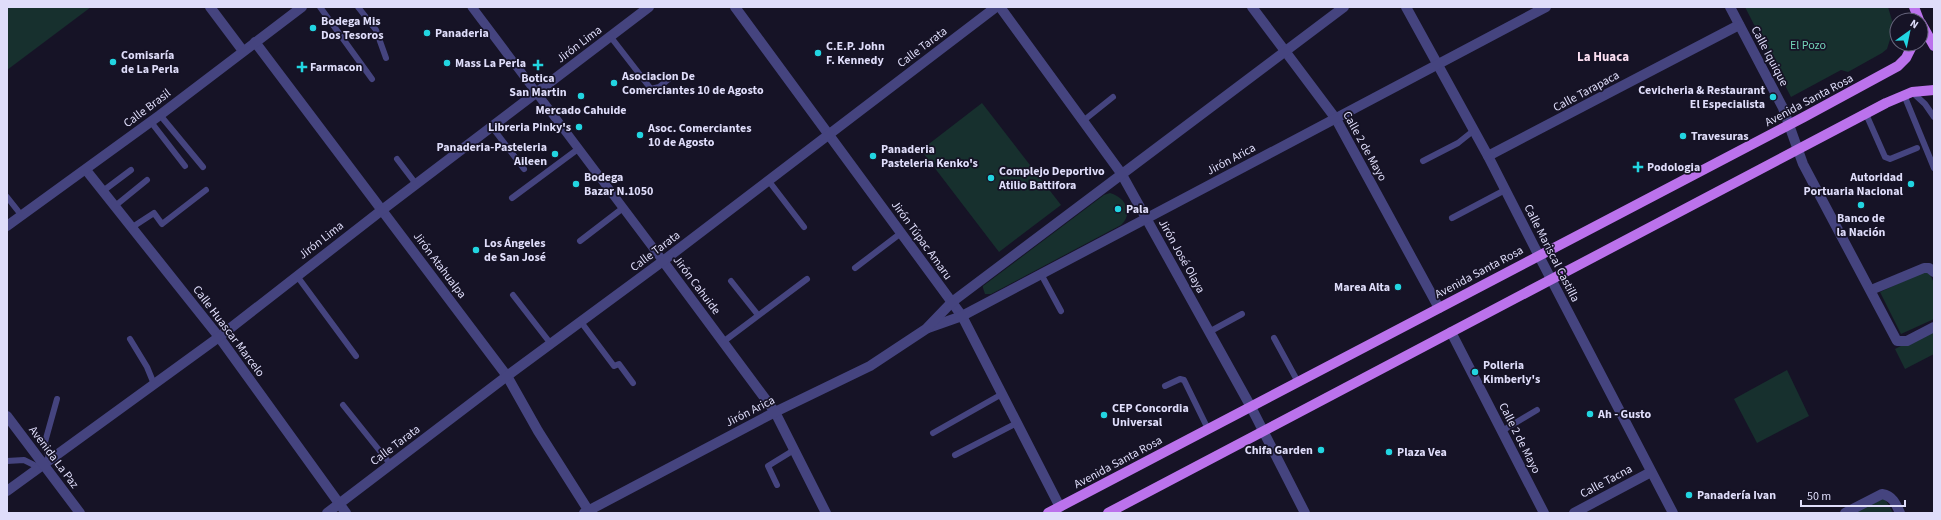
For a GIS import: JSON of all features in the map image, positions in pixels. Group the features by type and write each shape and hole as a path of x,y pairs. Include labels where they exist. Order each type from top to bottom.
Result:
{"main road":[{"name":"Avenida Santa Rosa","path":"1048,513 1788,125 1898,66 1909,52"},
{"path":"1108,513 1866,114 1908,94 1934,90"}],"street":[{"path":"210,7 243,51"},
{"name":"Calle Brasil","path":"7,226 151,122 302,7"},
{"name":"Jirón Cahuide","path":"472,7 775,412 826,513"},
{"name":"Jirón Lima","path":"7,491 43,463 219,337 382,210 649,7"},
{"name":"Jirón Túpac Amaru","path":"735,7 962,316 1060,507"},
{"name":"Calle Tarata","path":"327,513 507,376 663,261 996,7"},
{"name":"Jirón José Olaya","path":"1000,7 1122,173 1251,406 1305,513"},
{"name":"Calle 2 de Mayo","path":"1252,7 1336,119 1439,308"},
{"name":"Jirón Arica","path":"587,512 775,412 870,366 926,329 952,302 1344,7"},
{"name":"Calle Mariscal Castilla","path":"1406,7 1488,156 1673,513"},
{"name":"Jirón Arica","path":"926,329 962,316 1546,7"},
{"name":"Calle Iquique","path":"1730,7 1783,108 1797,150 1897,341 1907,341 1934,327"},
{"name":"Calle Tarapaca","path":"1488,156 1739,26"},
{"name":"Jirón Atahualpa","path":"255,42 507,376 587,512"},
{"name":"Calle Huascar Marcelo","path":"86,170 219,337 346,513"},
{"path":"1871,290 1924,268 1933,271"},
{"name":"Calle 2 de Mayo","path":"1451,332 1544,513"},
{"name":"Avenida La Paz","path":"7,416 80,513"},
{"name":"Calle Tacna","path":"1574,513 1651,472"},
{"path":"1845,513 1882,494 1893,500 1900,513"}],"lane":[{"path":"320,7 372,79"},
{"path":"358,7 376,30 386,58"},
{"path":"610,36 651,89 659,87 669,79"},
{"path":"1908,94 1925,104 1934,117"},
{"path":"1908,94 1934,168"},
{"path":"1084,121 1113,97"},
{"path":"1866,114 1885,157 1890,158 1917,148"},
{"path":"160,115 203,167"},
{"path":"151,122 185,166"},
{"path":"492,127 524,169"},
{"path":"1423,160 1458,143 1474,131"},
{"path":"512,198 578,149"},
{"path":"396,159 416,184"},
{"path":"102,191 131,170"},
{"path":"114,206 147,180"},
{"path":"768,180 804,226"},
{"path":"131,228 154,212 162,224 206,190"},
{"path":"1452,218 1505,190"},
{"path":"7,197 22,216"},
{"path":"580,241 623,208"},
{"path":"855,268 901,233"},
{"path":"1041,274 1061,311"},
{"path":"297,276 356,356"},
{"path":"724,342 807,279"},
{"path":"731,281 758,315"},
{"path":"513,295 551,344"},
{"path":"1209,332 1242,314"},
{"path":"581,322 614,366 619,364 633,383"},
{"path":"1274,338 1298,382"},
{"path":"130,339 147,367 154,384"},
{"path":"1164,386 1180,378 1184,380 1208,429"},
{"path":"933,433 1002,394"},
{"path":"7,461 24,460 43,463 45,442 57,399"},
{"path":"343,405 391,465"},
{"path":"1502,431 1537,410"},
{"path":"955,455 1017,423"},
{"path":"777,485 768,466 794,450"}],"green space":[{"path":"7,7 91,7 7,70"},
{"name":"El Pozo","path":"1745,7 1888,7 1890,12 1889,43 1887,49 1848,72 1841,70 1791,97"},
{"name":"Complejo Deportivo Atilio Battifora","path":"982,103 1061,205 999,252 921,150"},
{"path":"1110,193 1120,198 1126,206 1127,216 1121,225 991,294 985,294 983,286 1104,195"},
{"path":"1928,270 1934,283 1934,319 1901,334 1880,292"},
{"path":"1934,329 1934,354 1905,369 1895,349"},
{"path":"1787,370 1809,416 1757,443 1734,399"},
{"path":"1884,497 1893,513 1854,513"}],"place":[{"name":"Bodega Mis Dos Tesoros","path":"313,28"},
{"name":"Panaderia","path":"427,33"},
{"name":"C.E.P. John F. Kennedy","path":"818,53"},
{"name":"Comisaría de La Perla","path":"113,62"},
{"name":"Mass La Perla","path":"447,63"},
{"name":"Botica San Martin","path":"538,65"},
{"name":"Farmacon","path":"302,67"},
{"name":"Asociacion De Comerciantes 10 de Agosto","path":"614,83"},
{"name":"Mercado Cahuide","path":"581,96"},
{"name":"Cevicheria & Restaurant El Especialista","path":"1773,97"},
{"name":"Libreria Pinky's","path":"579,127"},
{"name":"Asoc. Comerciantes 10 de Agosto","path":"640,135"},
{"name":"Travesuras","path":"1683,136"},
{"name":"Panaderia-Pasteleria Aileen","path":"555,154"},
{"name":"Panaderia Pasteleria Kenko's","path":"873,156"},
{"name":"Podologia","path":"1638,167"},
{"name":"Complejo Deportivo Atilio Battifora","path":"991,178"},
{"name":"Bodega Bazar N.1050","path":"576,184"},
{"name":"Autoridad Portuaria Nacional","path":"1911,184"},
{"name":"Banco de la Nación","path":"1861,205"},
{"name":"Pala","path":"1118,209"},
{"name":"Los Ángeles de San José","path":"476,250"},
{"name":"Marea Alta","path":"1398,287"},
{"name":"Polleria Kimberly's","path":"1475,372"},
{"name":"Ah - Gusto","path":"1590,414"},
{"name":"CEP Concordia Universal","path":"1104,415"},
{"name":"Chifa Garden","path":"1321,450"},
{"name":"Plaza Vea","path":"1389,452"},
{"name":"Panadería Ivan","path":"1689,495"}],"district":[{"name":"La Huaca","path":"1603,56"}]}
